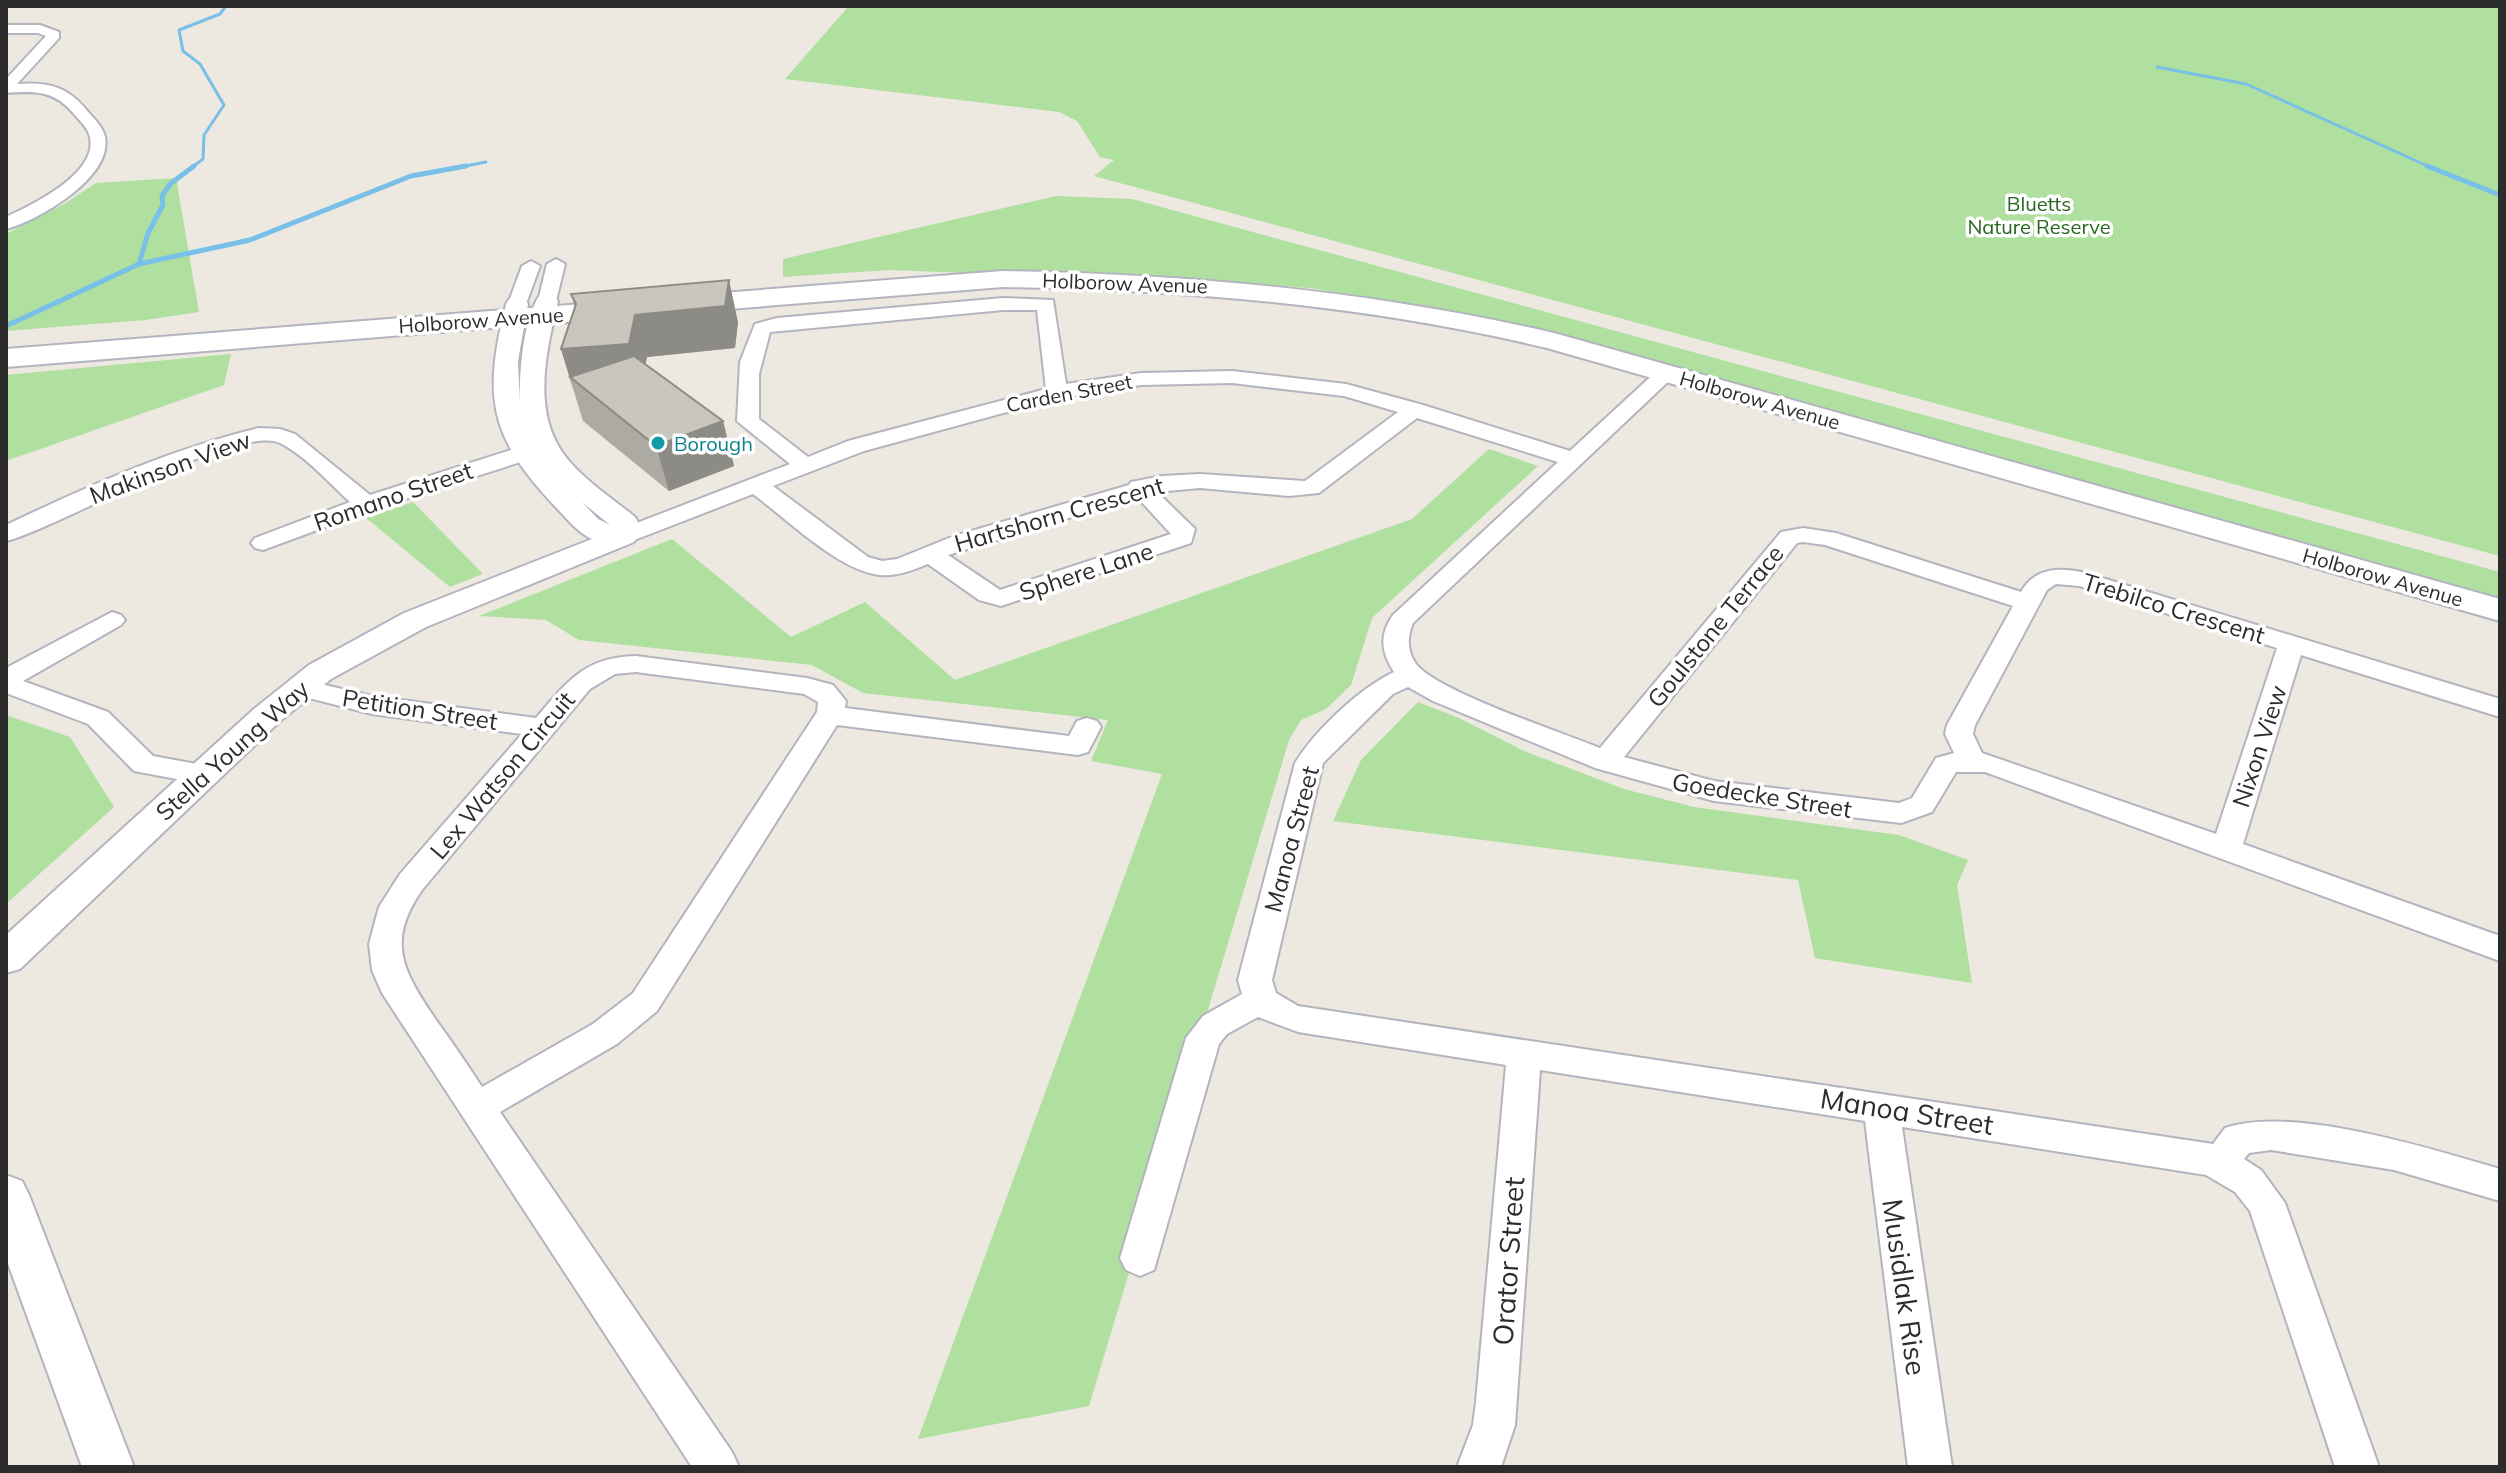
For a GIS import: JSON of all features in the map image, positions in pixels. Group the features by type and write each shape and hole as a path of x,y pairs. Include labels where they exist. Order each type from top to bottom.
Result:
{"main road":[{"name":"Holborow Avenue","path":"6,358 82,345 516,311 1003,279 1222,287 1354,301 1488,325 2500,610"},
{"name":"Holborow Avenue","path":"6,344 82,345"}],"street":[{"path":"6,29 44,37"},
{"path":"6,36 44,37"},
{"path":"6,88 44,37"},
{"path":"6,88 47,88 68,96 94,129 98,141 97,154 76,182 56,197 6,224"},
{"path":"531,266 516,311 505,379 505,408 517,441 539,475 598,531 623,535 625,523 559,466 540,436 530,407 529,391 556,264"},
{"path":"805,465 748,421 746,388 757,337 762,328 777,324 1003,304 1046,304 1057,392"},
{"path":"1411,675 1396,650 1395,634 1402,620 1666,373"},
{"name":"Carden Street","path":"624,536 856,446 1057,392 1141,379 1232,377 1329,387 1416,409 1573,459"},
{"name":"Hartshorn Crescent","path":"755,484 866,566 896,567 962,541 1139,487 1200,481 1311,488 1416,409"},
{"name":"Makinson View","path":"6,534 127,480 260,433 285,438 366,504"},
{"name":"Romano Street","path":"263,543 366,504 525,453"},
{"name":"Sphere Lane","path":"930,554 988,595 1001,598 1183,538 1183,529 1139,487"},
{"name":"Stella Young Way","path":"6,958 299,687 343,657 415,620 624,536"},
{"name":"Goulstone Terrace","path":"1605,761 1789,537 1828,538 2029,603"},
{"name":"Trebilco Crescent","path":"1971,760 1959,734 1961,725 2045,579 2072,577 2500,708"},
{"path":"6,681 112,620"},
{"name":"Nixon View","path":"2226,849 2292,643"},
{"name":"Lex Watson Circuit","path":"717,1467 394,984 387,970 383,941 386,925 400,896 588,676 607,667 629,664 813,687 827,694 832,701 829,715"},
{"name":"Goedecke Street","path":"1411,675 1443,695 1605,761 1714,791 1894,814 1922,805 1946,765 1971,760"},
{"name":"Manoa Street","path":"1411,675 1383,688 1312,757 1256,974 1256,987 1261,1000 1275,1012 1298,1019 2185,1153 2221,1163 2248,1181 2266,1203 2357,1467"},
{"path":"6,681 98,718 144,764 203,774"},
{"name":"Petition Street","path":"299,687 372,705 542,728"},
{"path":"476,1108 605,1034 645,1002 829,715 1078,746 1087,727"},
{"path":"1971,760 1996,765 2500,949"},
{"path":"1140,1258 1203,1038 1215,1025 1261,1000"},
{"name":"Orator Street","path":"1479,1467 1494,1425 1497,1402 1524,1053"},
{"name":"Musidlak Rise","path":"1881,1107 1930,1467"},
{"path":"2221,1163 2238,1139 2271,1135 2394,1154 2500,1185"},
{"path":"6,1195 108,1467"}],"green space":[{"name":"Bluetts Nature Reserve","path":"849,6 2500,6 2500,556 1094,176 1114,160 1100,157 1077,121 1059,112 785,79"},
{"path":"176,178 199,312 145,320 6,331 6,234 64,204 96,183"},
{"path":"1056,196 1132,199 2500,572 2500,603 1499,320 1310,288 1251,284 889,270 783,277 783,259"},
{"path":"231,354 224,385 6,461 6,375"},
{"path":"1489,449 1538,466 1372,618 1351,685 1326,709 1301,720 1289,740 1089,1406 918,1439 1162,774 1091,761 1108,720 863,693 812,665 579,640 546,620 479,616 672,539 791,637 865,602 955,680 1412,519"},
{"path":"413,502 483,574 450,587 365,517"},
{"path":"1418,702 1459,718 1524,751 1624,789 1694,807 1899,835 1968,860 1957,885 1972,983 1815,958 1798,880 1333,821 1361,760"},
{"path":"6,715 70,737 114,807 6,904"}],"building":[{"path":"729,280 725,306 635,315 629,344 561,349 576,304 571,294"},
{"path":"634,356 723,421 656,446 570,377"}],"waterway":[{"path":"191,168 203,159 204,135 224,105 200,64 183,51 179,30 220,14 226,6"},
{"path":"2157,67 2246,84 2432,168"},
{"path":"455,168 486,162"},
{"path":"139,264 148,233 163,205 162,196 170,184 194,166"},
{"path":"455,168 466,166"},
{"path":"2427,166 2432,168"},
{"path":"139,264 250,240 411,176 455,168"},
{"path":"2432,168 2500,195"},
{"path":"6,326 139,264"}],"place":[{"name":"Borough","path":"658,443"}]}
